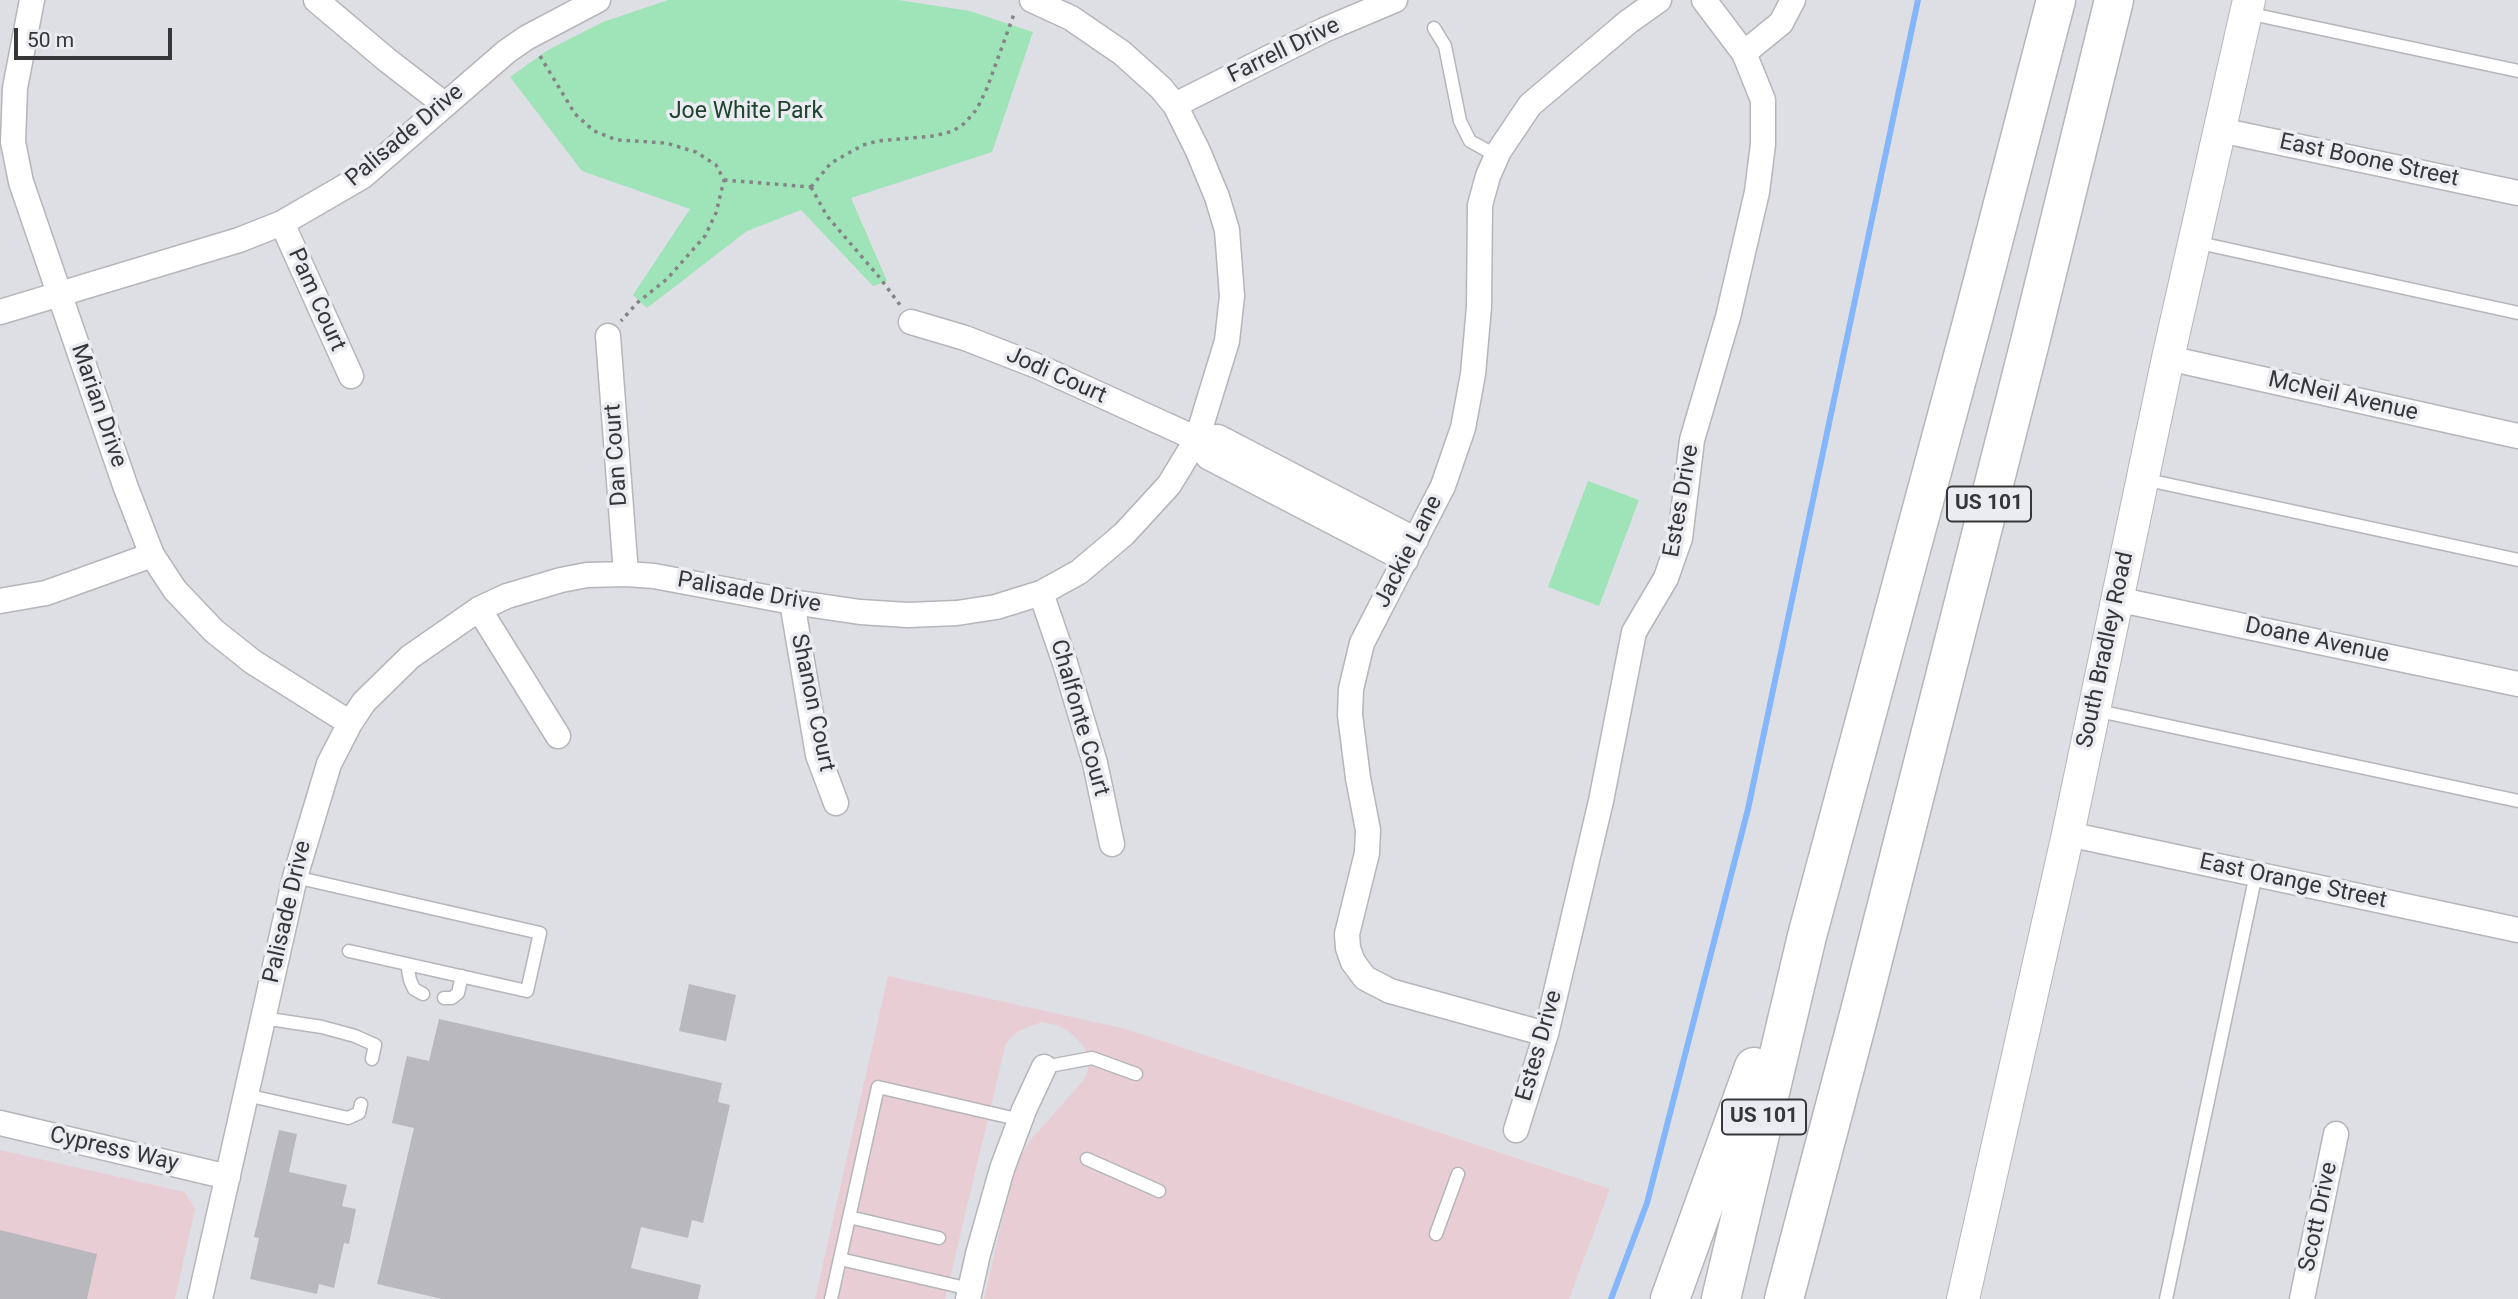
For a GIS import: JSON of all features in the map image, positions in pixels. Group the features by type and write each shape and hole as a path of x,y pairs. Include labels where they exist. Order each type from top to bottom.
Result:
{"highway":[{"name":"US 101","path":"1721,1299 1807,936 2056,0"},
{"name":"US 101","path":"1784,1299 2030,342 2114,0"},
{"path":"1670,1299 1763,1044 1807,936"},
{"path":"1810,1299 1861,1007"}],"street":[{"name":"Marian Drive","path":"32,0 15,88 13,142 21,182 126,488 152,555 175,590 214,631 253,662 350,723"},
{"path":"316,0 387,61 444,104"},
{"name":"Palisade Drive","path":"0,312 61,296 239,240 282,223 363,176 498,57 526,38 598,0"},
{"name":"Farrell Drive","path":"1175,105 1324,30 1395,0"},
{"name":"Jackie Lane","path":"1546,1034 1390,990 1365,978 1353,962 1347,934 1367,853 1368,830 1358,778 1350,715 1350,689 1362,643 1443,486 1463,428 1473,374 1479,307 1480,205 1488,176 1497,156 1531,105 1628,22 1658,0"},
{"name":"Estes Drive","path":"1516,1130 1546,1034 1601,801 1633,632 1666,578 1680,538 1692,440 1728,317 1756,192 1763,144 1763,100 1744,53 1704,0"},
{"path":"1744,53 1781,23 1793,0"},
{"name":"Palisade Drive","path":"200,1299 295,877 329,764 364,702 410,657 479,609 507,596 587,575 654,576 860,612 908,615 957,613 996,607 1041,593 1079,572 1149,509 1169,485 1197,439 1227,341 1232,296 1227,230 1208,174 1175,105 1161,88 1122,52 1071,18 1023,6"},
{"name":"South Bradley Road","path":"1963,1299 2068,834 2168,358 2248,6"},
{"name":"East Boone Street","path":"2220,130 2518,193"},
{"name":"Pam Court","path":"282,223 351,376"},
{"name":"Jodi Court","path":"911,322 965,338 1037,366 1197,439 1208,457 1411,550"},
{"name":"Dan Court","path":"608,336 626,574"},
{"name":"McNeil Avenue","path":"2168,358 2518,436"},
{"path":"0,601 46,593 152,555"},
{"name":"Chalfonte Court","path":"1041,593 1095,763 1112,844"},
{"name":"Doane Avenue","path":"2116,599 2518,684"},
{"name":"Shanon Court","path":"792,602 816,744 836,803"},
{"path":"479,609 558,736"},
{"name":"East Orange Street","path":"2068,834 2518,930"},
{"path":"969,1294 1002,1170 1044,1067"},
{"name":"Cypress Way","path":"0,1123 228,1177"},
{"name":"Scott Drive","path":"2302,1299 2336,1134"}],"lane":[{"path":"2248,6 2518,71"},
{"path":"1434,28 1446,46 1460,121 1471,141 1497,156"},
{"path":"2195,242 2518,313"},
{"path":"2142,478 2518,560"},
{"path":"2094,710 2518,801"},
{"path":"2166,1299 2256,874"},
{"path":"295,877 540,933 527,991 349,951"},
{"path":"407,964 414,989 423,994"},
{"path":"444,998 452,998 458,993 462,976"},
{"path":"263,1018 322,1027 355,1036 375,1045 372,1059"},
{"path":"1044,1067 1092,1058 1136,1073"},
{"path":"831,1299 878,1087 1021,1120"},
{"path":"246,1095 348,1118 359,1113 361,1104"},
{"path":"1087,1159 1159,1191"},
{"path":"1436,1234 1458,1174"},
{"path":"849,1217 939,1238"},
{"path":"840,1259 969,1294"}],"path":[{"path":"811,187 831,163 863,145 934,136 953,131 965,123 977,109 987,89 1023,6"},
{"path":"526,38 568,104 585,124 604,137 666,143 696,152 716,165 724,180 716,213 705,236 667,279 637,303 608,336"},
{"path":"724,180 811,187"},
{"path":"811,187 827,216 880,278 911,322"}],"shaded area":[{"path":"888,976 1126,1029 1610,1189 1569,1299 984,1299 1013,1174 1020,1157 1031,1139 1083,1081 1088,1070 1088,1056 1083,1045 1070,1032 1042,1022 1018,1031 1006,1043 945,1299 815,1299"},
{"path":"0,1150 185,1192 195,1209 175,1299 0,1299"}],"green space":[{"name":"Joe White Park","path":"668,0 898,0 970,11 1033,32 992,152 851,198 887,281 873,286 801,210 747,231 647,308 633,295 690,209 582,171 510,77 548,50 603,22"},
{"path":"1588,481 1639,500 1599,606 1548,587"}],"building":[{"path":"689,984 736,995 726,1041 679,1031"},
{"path":"439,1019 722,1083 718,1102 730,1105 703,1223 692,1220 688,1238 641,1227 631,1268 701,1285 698,1299 442,1299 377,1284 414,1128 392,1123 407,1056 429,1061"},
{"path":"279,1130 297,1134 289,1172 347,1185 342,1206 356,1209 349,1244 344,1243 334,1288 319,1284 317,1294 250,1279 259,1238 254,1237"},
{"path":"0,1230 97,1254 87,1299 0,1299"}],"waterway":[{"path":"1611,1299 1647,1203 1748,809 1918,0"}]}
